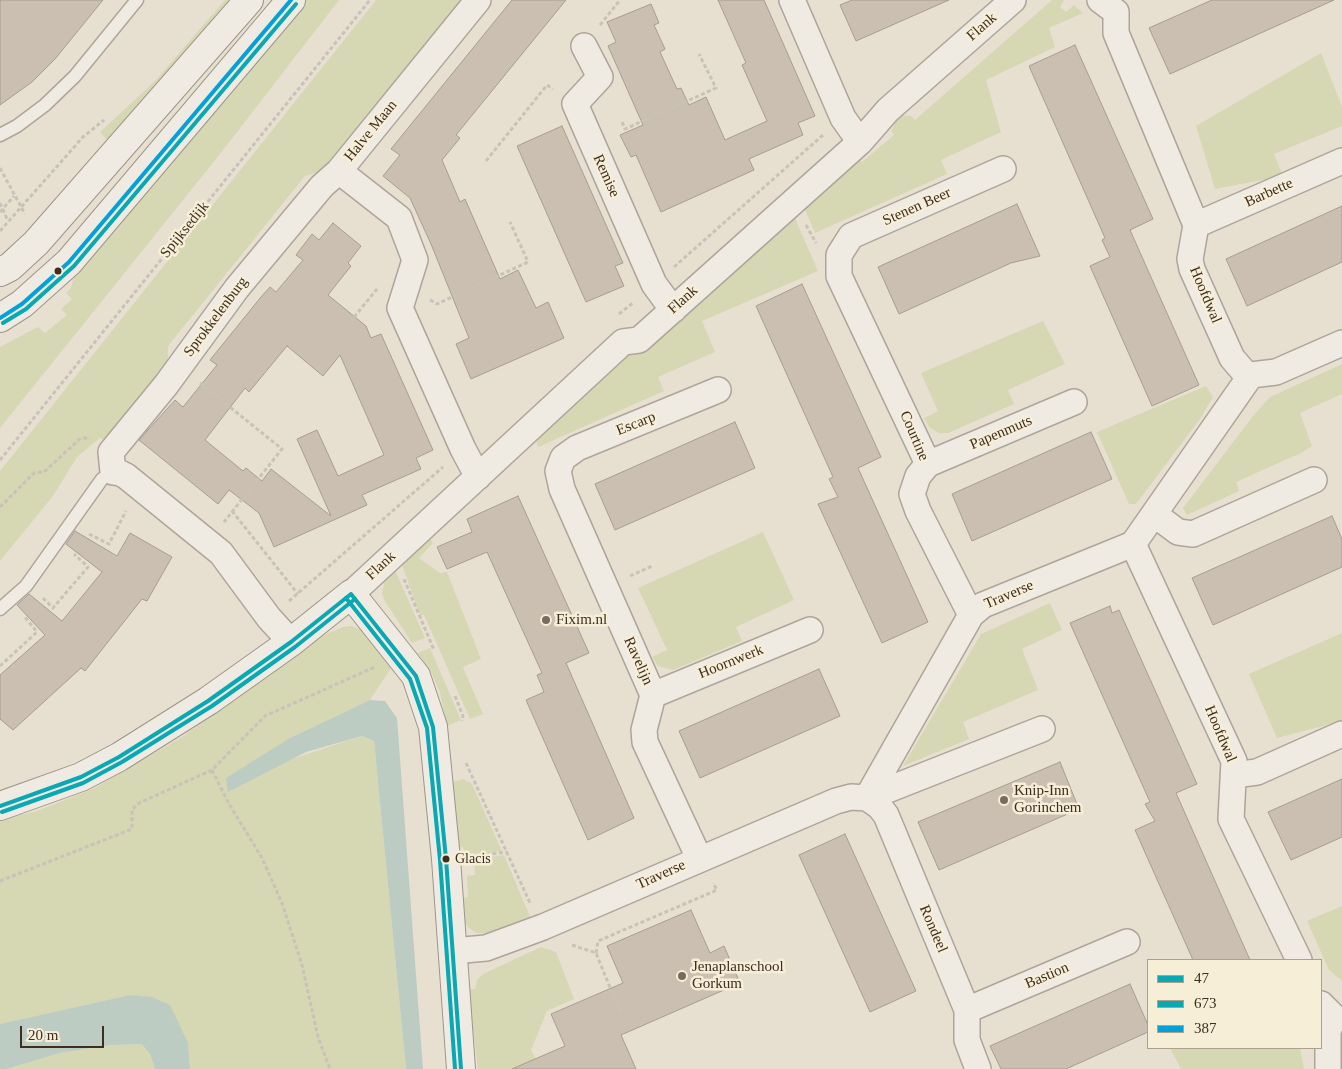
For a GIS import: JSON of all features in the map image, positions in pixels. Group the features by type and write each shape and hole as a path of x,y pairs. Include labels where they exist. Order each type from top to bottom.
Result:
{"street":[{"path":"0,272 10,267 36,243 248,0"},
{"path":"0,318 22,304 69,262 290,0"},
{"name":"Halve Maan","path":"478,0 339,171 399,218 415,260 400,308 463,449 478,477"},
{"path":"792,0 843,118 860,142"},
{"name":"Flank","path":"351,594 623,342 639,340 860,142 888,110 1013,0"},
{"path":"1112,4 1116,33 1196,225"},
{"path":"575,104 600,77 584,46"},
{"name":"Remise","path":"575,104 654,284 673,310"},
{"name":"Barbette","path":"1196,225 1342,161"},
{"name":"Stenen Beer","path":"838,255 851,236 1003,168"},
{"name":"Sprokkelenburg","path":"113,472 111,452 180,366 238,288 322,186 339,171"},
{"name":"Hoofdwal","path":"1196,225 1190,259 1192,269 1232,358 1244,372 1251,375"},
{"name":"Courtine","path":"838,255 838,276 928,464 918,476 912,494 918,511 971,614"},
{"path":"1133,544 1251,375 1276,372 1342,343"},
{"name":"Escarp","path":"560,465 568,454 577,448 718,390"},
{"name":"Papenmuts","path":"928,464 1074,402"},
{"name":"Ravelijn","path":"560,465 559,478 562,489 653,695 644,730 645,742 700,858"},
{"path":"113,472 120,472 126,476 209,542 231,565 269,618 291,642"},
{"path":"1154,514 1178,532 1193,534 1314,480"},
{"name":"Hoofdwal","path":"1133,544 1234,761 1231,819 1299,959"},
{"name":"Traverse","path":"867,798 960,630 971,614 983,605 1133,544"},
{"path":"0,806 74,780 119,756 208,701 291,642 351,594 416,676 433,727 454,951 460,1069"},
{"name":"Hoornwerk","path":"653,695 810,630"},
{"name":"Traverse","path":"454,951 486,948 543,927 836,801 852,797 867,798 1042,729"},
{"path":"1234,775 1257,772 1342,734"},
{"name":"Rondeel","path":"867,798 879,806 886,815 967,1010 966,1040 978,1069"},
{"name":"Bastion","path":"967,1010 1127,942"},
{"path":"1328,1069 1328,1031 1332,1010"}],"lane":[{"path":"0,135 17,126 44,105 74,76 137,0"},
{"path":"0,608 26,586 102,479 113,472"}],"path":[{"name":"Spijksedijk","path":"0,460 370,0"},
{"path":"584,46 620,0"},
{"path":"622,122 625,130 716,88 700,54"},
{"path":"486,161 547,85 575,104"},
{"path":"617,316 843,118"},
{"path":"0,168 26,216"},
{"path":"1,210 14,196"},
{"path":"0,203 1,210 8,221"},
{"path":"350,322 376,289 406,287 437,304 528,262 510,222"},
{"path":"180,366 282,449 209,542"},
{"path":"0,507 34,474 44,472 81,438"},
{"path":"269,618 463,449"},
{"path":"84,540 90,533 109,544 127,508"},
{"path":"232,511 298,594"},
{"path":"370,530 400,569 437,658"},
{"path":"39,594 54,608 88,567 73,554 78,547"},
{"path":"0,666 37,632 20,611"},
{"path":"0,881 132,829 132,810 136,804 212,770 265,716 400,654"},
{"path":"451,688 463,716 460,728"},
{"path":"463,757 548,937 596,953"},
{"path":"212,770 228,804 262,858 282,903 302,965 318,1037 330,1069"},
{"path":"468,857 507,852"},
{"path":"620,1012 596,953 598,941 717,890 700,858"}],"green space":[{"path":"225,0 236,0 109,142 100,132 155,81"},
{"path":"297,0 339,0 220,154 0,428 0,347 38,327 45,333 67,315 61,309 72,299 66,293 71,288 76,269"},
{"path":"376,0 467,0 334,167 305,176 168,346 168,364 105,440 100,438 77,457 53,496 0,561 0,471"},
{"path":"1052,0 1064,0 1060,7 1066,12 1074,5 1083,13 1049,28 1055,47 986,80 1001,132 941,160 947,174 815,233 804,207 859,159 862,162 894,135 891,131 900,115 911,116 915,120"},
{"path":"1321,53 1342,107 1342,126 1274,154 1283,176 1215,189 1196,126"},
{"path":"794,216 818,271 702,321 715,352 658,377 664,391 538,447 535,436 625,356 637,352 678,318 681,320 706,299 703,295"},
{"path":"1043,321 1065,364 1008,390 1014,404 948,433 939,433 930,428 924,418 938,411 921,373"},
{"path":"1342,364 1342,394 1300,413 1312,446 1303,452 1236,482 1239,491 1187,515 1183,508 1253,416 1270,397"},
{"path":"1206,386 1213,397 1200,419 1136,504 1129,504 1097,432"},
{"path":"763,532 794,600 736,627 742,641 673,670 658,666 652,657 667,650 638,588"},
{"path":"428,535 433,543 419,558 440,573 447,572 481,659 463,667 483,714 470,719 424,615 420,615 402,565"},
{"path":"395,570 425,638 412,643 382,594 385,579"},
{"path":"1050,603 1062,630 1022,649 1038,690 963,722 969,739 903,766 981,634"},
{"path":"351,626 370,633 393,665 370,700 290,738 286,761 362,736 374,741 406,1069 190,1069 188,1043 130,995 0,1024 0,819 34,812 93,789 182,737 321,636 343,627"},
{"path":"1342,633 1342,721 1277,738 1249,674"},
{"path":"430,648 461,720 447,726 440,692 431,672 418,653"},
{"path":"463,779 472,784 502,851 467,856 463,847 455,848 450,783"},
{"path":"504,855 531,919 492,933 476,933 467,926 462,915 459,899 468,897 467,876 475,875 474,859"},
{"path":"1342,906 1342,981 1329,970 1307,921"},
{"path":"541,947 556,952 574,999 547,1011 531,1050 542,1069 478,1069 468,989 475,989 477,980 483,974"},
{"path":"143,1044 150,1054 155,1069 7,1069 60,1053 112,1045"},
{"path":"1171,1049 1300,1049 1304,1069 1181,1069"}],"shaded area":[{"path":"370,700 385,701 397,718 423,1069 406,1069 374,741 362,736 306,752 228,792 226,778 290,738"},
{"path":"130,995 152,997 170,1005 188,1043 190,1069 155,1069 150,1054 142,1044 112,1045 60,1053 7,1069 0,1069 0,1024"}],"building":[{"path":"0,0 103,0 55,59 32,82 0,105"},
{"path":"512,0 566,0 456,135 460,138 442,160 460,202 465,199 500,279 518,270 536,308 548,302 564,338 471,379 456,344 469,338 431,244 410,198 383,176 400,155 391,149"},
{"path":"718,0 764,0 815,116 798,123 803,135 749,159 754,170 661,212 636,155 631,157 620,135 643,125 608,46 616,42 607,22 651,4 659,23 654,25 665,49 660,52 677,89 681,88 689,105 706,97 725,140 767,121 742,65 746,63"},
{"path":"852,0 949,0 856,41 840,5"},
{"path":"1212,0 1334,0 1170,74 1149,28"},
{"path":"1075,45 1153,219 1130,230 1199,385 1152,406 1090,266 1110,257 1102,240 1105,238 1029,66"},
{"path":"562,126 623,263 615,266 624,286 586,302 517,146"},
{"path":"1017,204 1040,256 1011,263 899,314 878,267"},
{"path":"1342,206 1342,262 1247,306 1226,259"},
{"path":"333,223 361,246 348,263 351,266 328,295 366,326 371,338 381,334 433,450 416,458 421,469 362,495 367,505 274,547 259,513 229,490 218,504 139,440 175,400 183,407 217,365 210,360 261,297 270,287 276,292 303,260 296,255 312,234 319,240","holes":["287,346 323,376 340,355 384,455 338,476 317,430 297,439 331,516 271,469 262,481 246,468 243,471 205,440 245,388 249,392"]},
{"path":"802,284 881,457 858,468 928,622 882,643 818,504 838,497 829,479 833,477 756,306"},
{"path":"735,422 755,468 615,530 595,484"},
{"path":"1091,432 1112,479 972,541 952,494"},
{"path":"518,496 589,653 566,663 634,818 588,840 526,700 544,692 537,675 542,673 487,552 447,569 437,547 472,532 467,519"},
{"path":"1332,516 1342,539 1342,567 1213,625 1192,578"},
{"path":"75,531 117,556 130,533 172,557 147,601 142,599 85,671 81,668 13,730 0,719 0,675 45,635 17,605 29,594 62,621 102,572 66,544"},
{"path":"1110,606 1112,613 1119,610 1197,784 1176,793 1250,959 1193,959 1135,830 1155,821 1145,804 1150,802 1070,623"},
{"path":"819,669 840,716 700,778 679,731"},
{"path":"1060,762 1079,809 939,870 918,822"},
{"path":"1342,779 1342,837 1291,860 1268,812"},
{"path":"845,834 916,991 870,1012 799,855"},
{"path":"691,910 710,953 724,946 740,983 621,1035 636,1069 512,1069 565,1046 551,1014 623,983 607,946"},
{"path":"1130,984 1147,1023 1147,1032 1066,1069 1001,1069 990,1046"}],"transit line":[{"name":"387","path":"0,318 22,304 69,262 291,0"},
{"name":"673","path":"3,323 26,309 74,266 296,4"},
{"name":"47","path":"351,594 416,676 433,727 446,859 461,1069"},
{"name":"47","path":"0,806 81,777 119,757 208,701 291,642 351,594"},
{"name":"673","path":"346,598 410,679 427,728 440,860 455,1069"},
{"name":"673","path":"2,812 83,783 122,762 212,706 295,647 355,599"}],"place":[{"name":"Fixim.nl","path":"546,620"},
{"name":"Knip-Inn Gorinchem","path":"1004,800"},
{"name":"Glacis","path":"446,859"},
{"name":"Jenaplanschool Gorkum","path":"682,976"}]}
